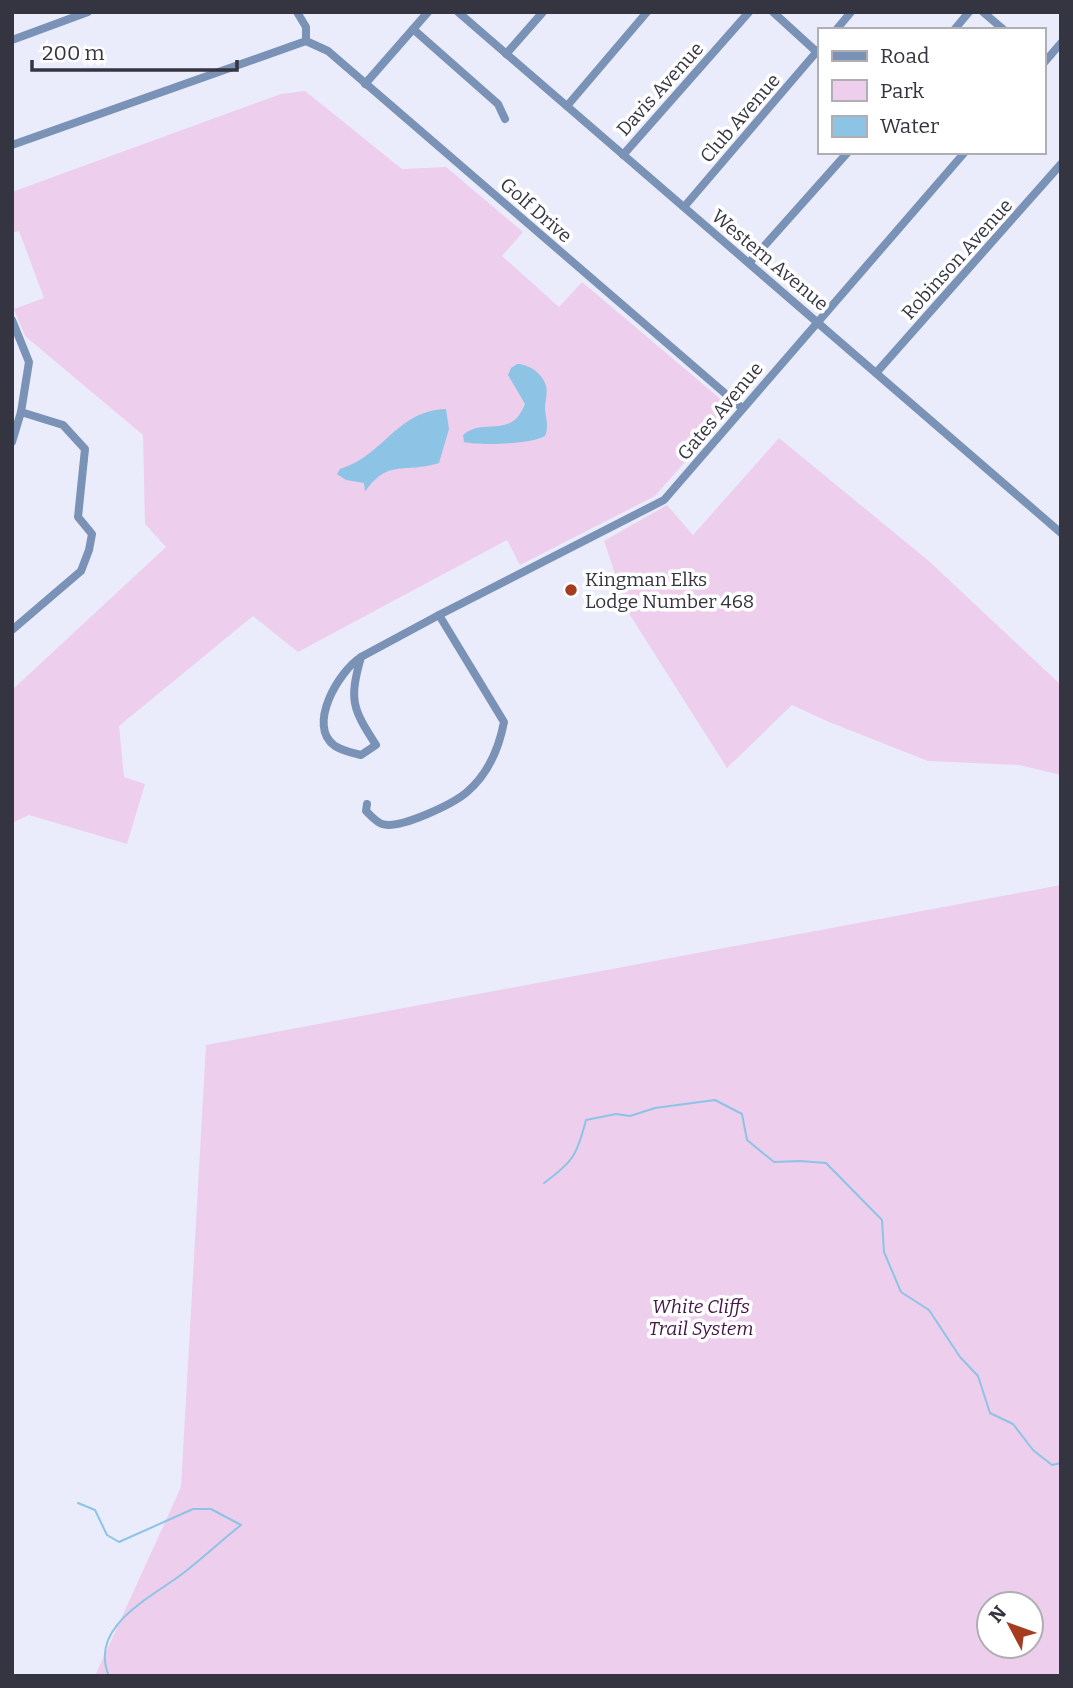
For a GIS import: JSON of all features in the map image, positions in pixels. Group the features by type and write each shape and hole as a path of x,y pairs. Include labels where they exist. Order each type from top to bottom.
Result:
{"street":[{"path":"12,40 88,12"},
{"path":"12,145 306,41 306,27 297,12"},
{"path":"365,84 428,12"},
{"name":"Western Avenue","path":"458,12 1061,533"},
{"path":"506,54 543,12"},
{"path":"567,106 647,12"},
{"name":"Davis Avenue","path":"623,155 749,12"},
{"path":"773,12 818,52"},
{"path":"838,28 851,12"},
{"path":"956,28 969,12"},
{"path":"983,12 1002,28"},
{"path":"413,29 498,104 505,119"},
{"name":"Golf Drive","path":"306,41 328,51 742,408"},
{"path":"1045,61 1061,43"},
{"name":"Club Avenue","path":"684,207 818,52"},
{"path":"749,263 846,154"},
{"name":"Gates Avenue","path":"361,657 353,692 354,705 376,745 361,755 334,746 326,736 324,723 331,694 338,679 352,663 361,657 439,615 664,500 963,154"},
{"name":"Robinson Avenue","path":"876,373 1061,164"},
{"path":"12,320 29,362 21,412 12,442"},
{"path":"12,631 81,571 92,534 78,516 86,449 63,425 21,412"},
{"path":"367,804 366,810 383,825 398,825 442,806 467,792 499,747 504,722 439,615"}],"green space":[{"path":"305,91 402,169 446,167 523,232 502,256 559,307 582,282 730,407 729,412 655,496 520,565 507,540 298,652 253,616 119,726 124,777 145,784 127,844 29,815 12,823 12,690 166,547 145,524 143,435 25,336 14,309 44,298 19,231 12,233 12,192 281,94"},
{"path":"779,438 930,562 1061,685 1061,775 1019,765 928,761 792,705 727,768 628,612 604,541 667,505 693,535"},
{"name":"White Cliffs Trail System","path":"1061,885 1061,1676 95,1676 181,1487 206,1045"}],"water":[{"path":"517,364 535,370 546,386 545,436 506,444 464,442 463,435 471,430 505,425 519,415 525,404 508,375 511,368"},
{"path":"446,409 449,429 439,463 389,471 373,481 365,492 364,483 346,480 337,474 340,469 369,454 415,417"}],"waterway":[{"path":"544,1183 568,1163 580,1142 586,1120 616,1114 630,1116 655,1108 715,1100 742,1114 747,1140 774,1162 826,1163 882,1220 884,1252 901,1292 929,1310 960,1357 978,1376 990,1413 1013,1424 1033,1450 1052,1465 1061,1463"},
{"path":"78,1503 95,1510 107,1535 119,1542 193,1509 211,1509 241,1525 186,1571 142,1602 116,1627 107,1642 105,1658 109,1676"}],"place":[{"name":"Kingman Elks Lodge Number 468","path":"571,590"}]}
